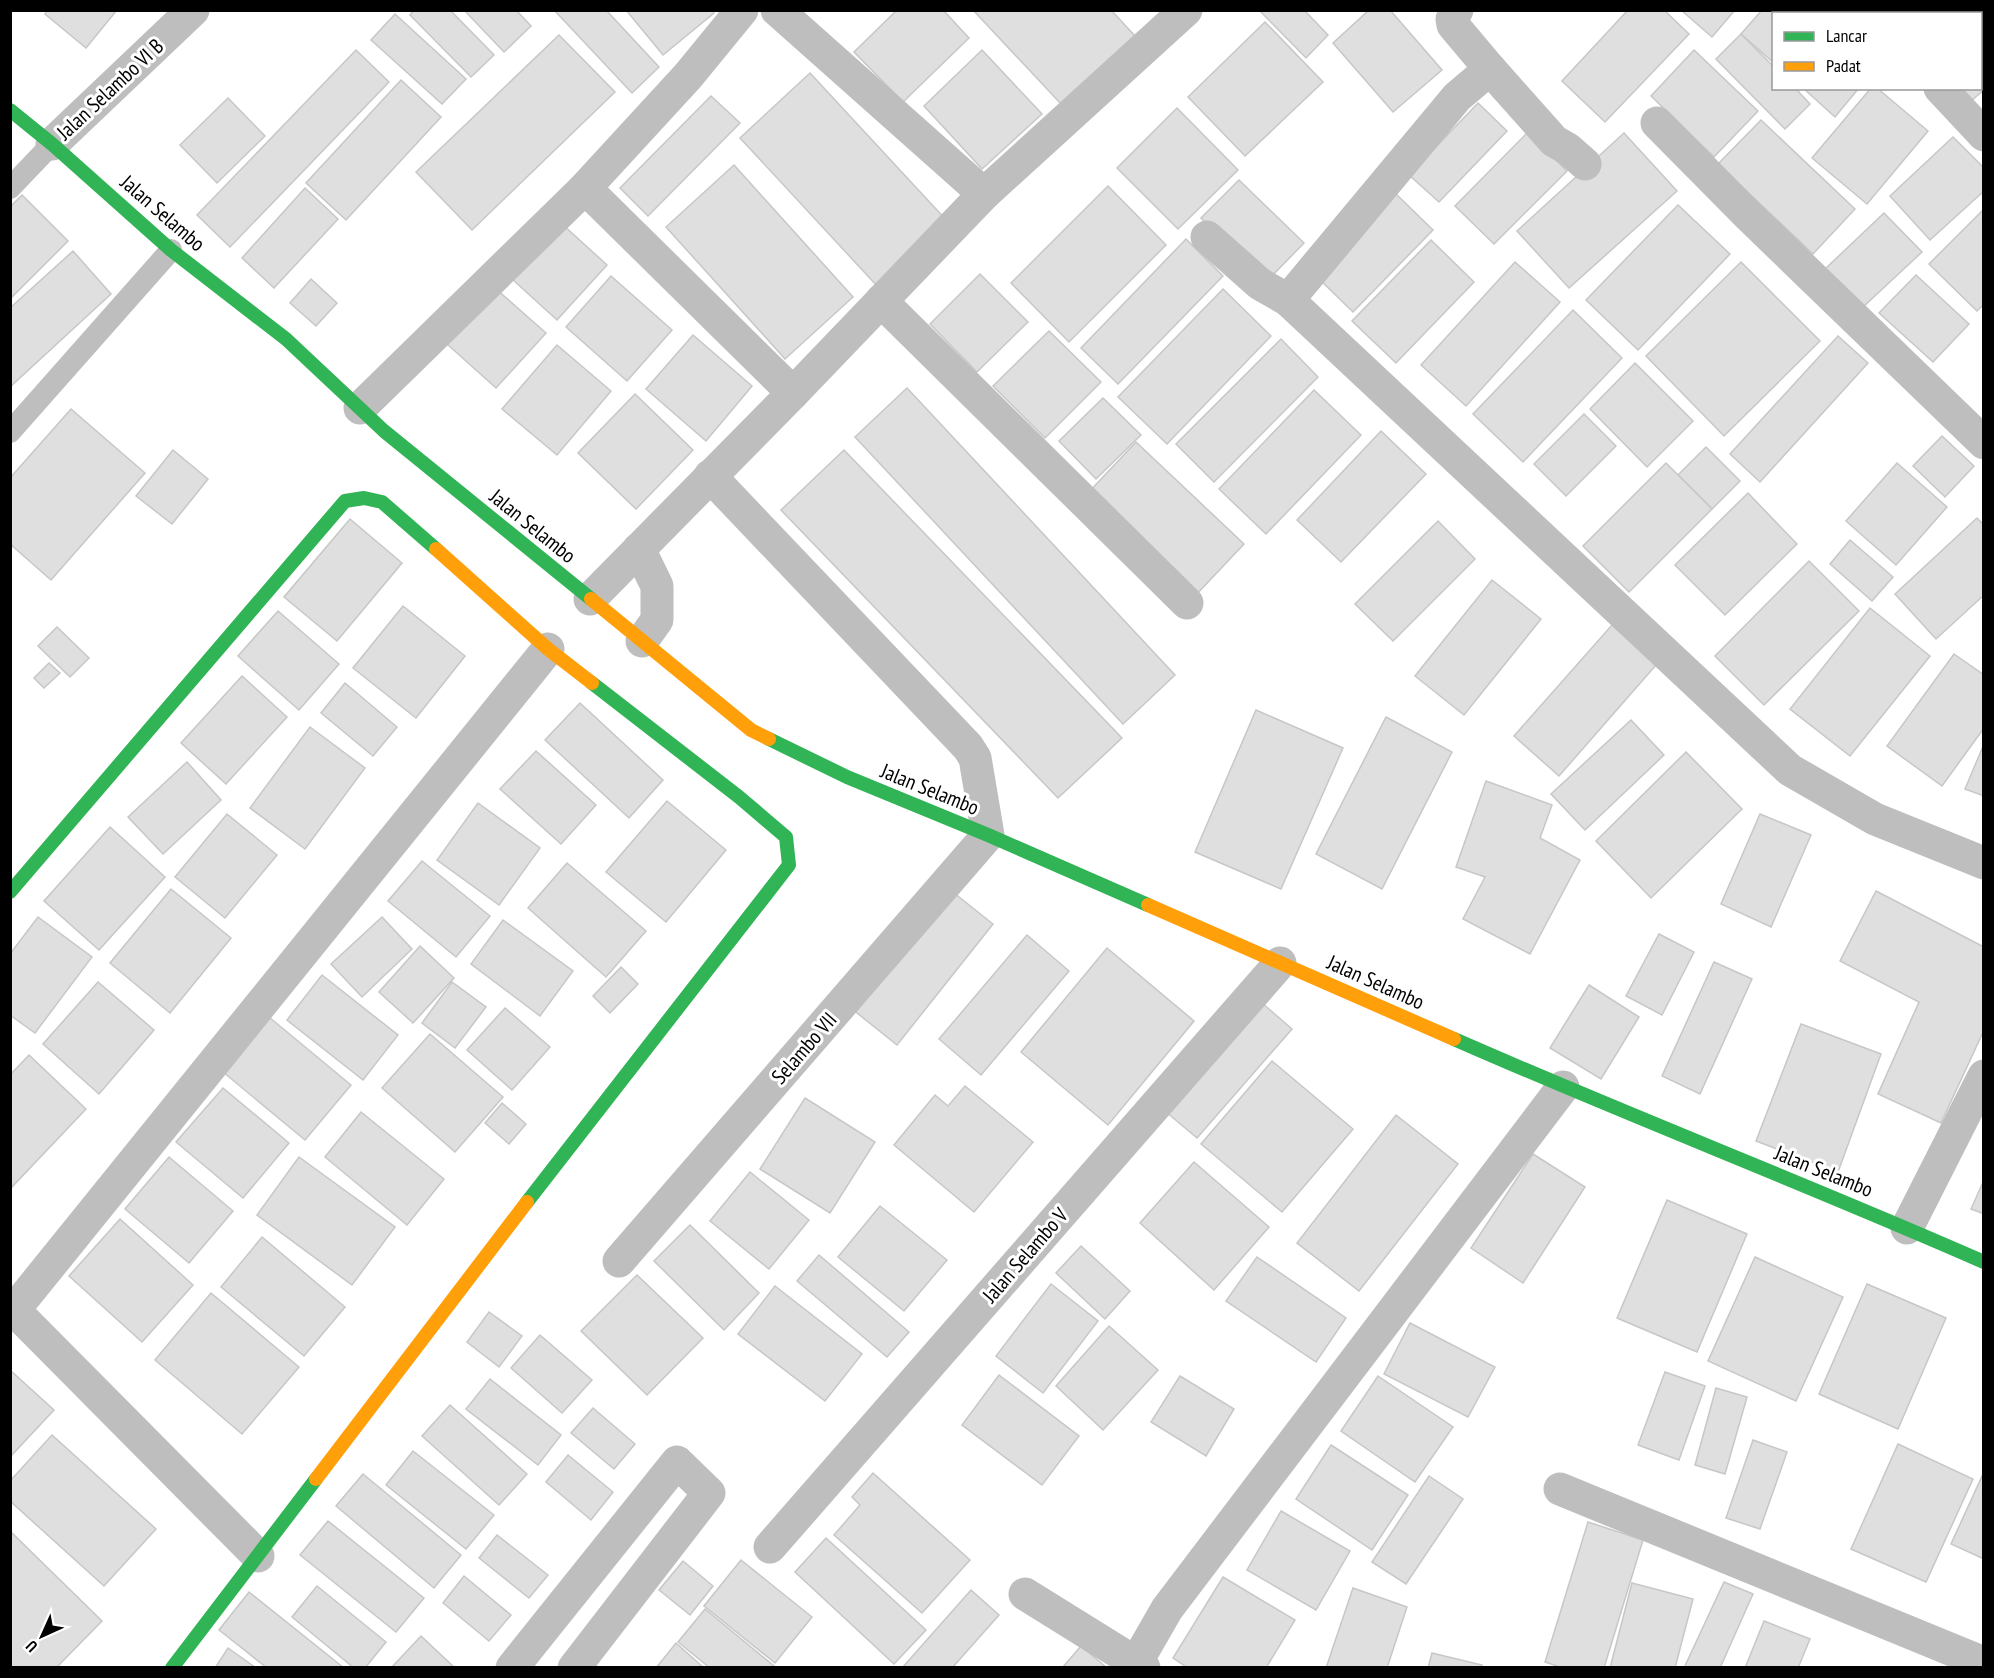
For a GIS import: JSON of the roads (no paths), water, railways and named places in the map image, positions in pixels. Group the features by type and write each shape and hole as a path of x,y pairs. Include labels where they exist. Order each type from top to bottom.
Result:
{"street":[{"name":"Jalan Selambo VI B","path":"52,144 194,10"},
{"path":"360,408 585,188 688,76 742,10"},
{"path":"777,10 984,194"},
{"path":"1457,10 1452,19 1453,25 1554,141 1568,149 1585,164"},
{"path":"590,599 793,393 984,194 1173,15"},
{"path":"1288,300 1457,97 1490,69"},
{"path":"1942,90 1983,135"},
{"name":"Jalan Selambo","path":"10,110 52,144 171,250 286,339 384,431 751,730 847,777 988,835 1563,1086 1907,1228 1983,1262"},
{"path":"1657,123 1755,222 1983,443"},
{"path":"585,188 793,393"},
{"path":"1207,237 1260,284 1288,300 1790,770 1875,819 1983,863"},
{"path":"881,301 1187,603"},
{"path":"710,476 968,747 975,758 988,835"},
{"path":"10,892 345,501 364,498 382,502 548,649 739,797 786,837 789,865 475,1269 172,1668"},
{"path":"639,549 657,586 657,620 642,641"},
{"path":"258,1556 12,1308 548,649"},
{"name":"Selambo VII","path":"620,1261 988,835"},
{"name":"Jalan Selambo V","path":"770,1547 1280,963"},
{"path":"1907,1228 1983,1076"},
{"path":"1025,1594 1140,1665 1167,1609 1563,1086"},
{"path":"512,1668 677,1462 709,1493 574,1668"},
{"path":"1560,1490 1983,1663"}],"lane":[{"path":"10,188 52,144"},
{"path":"10,432 171,250"}]}
